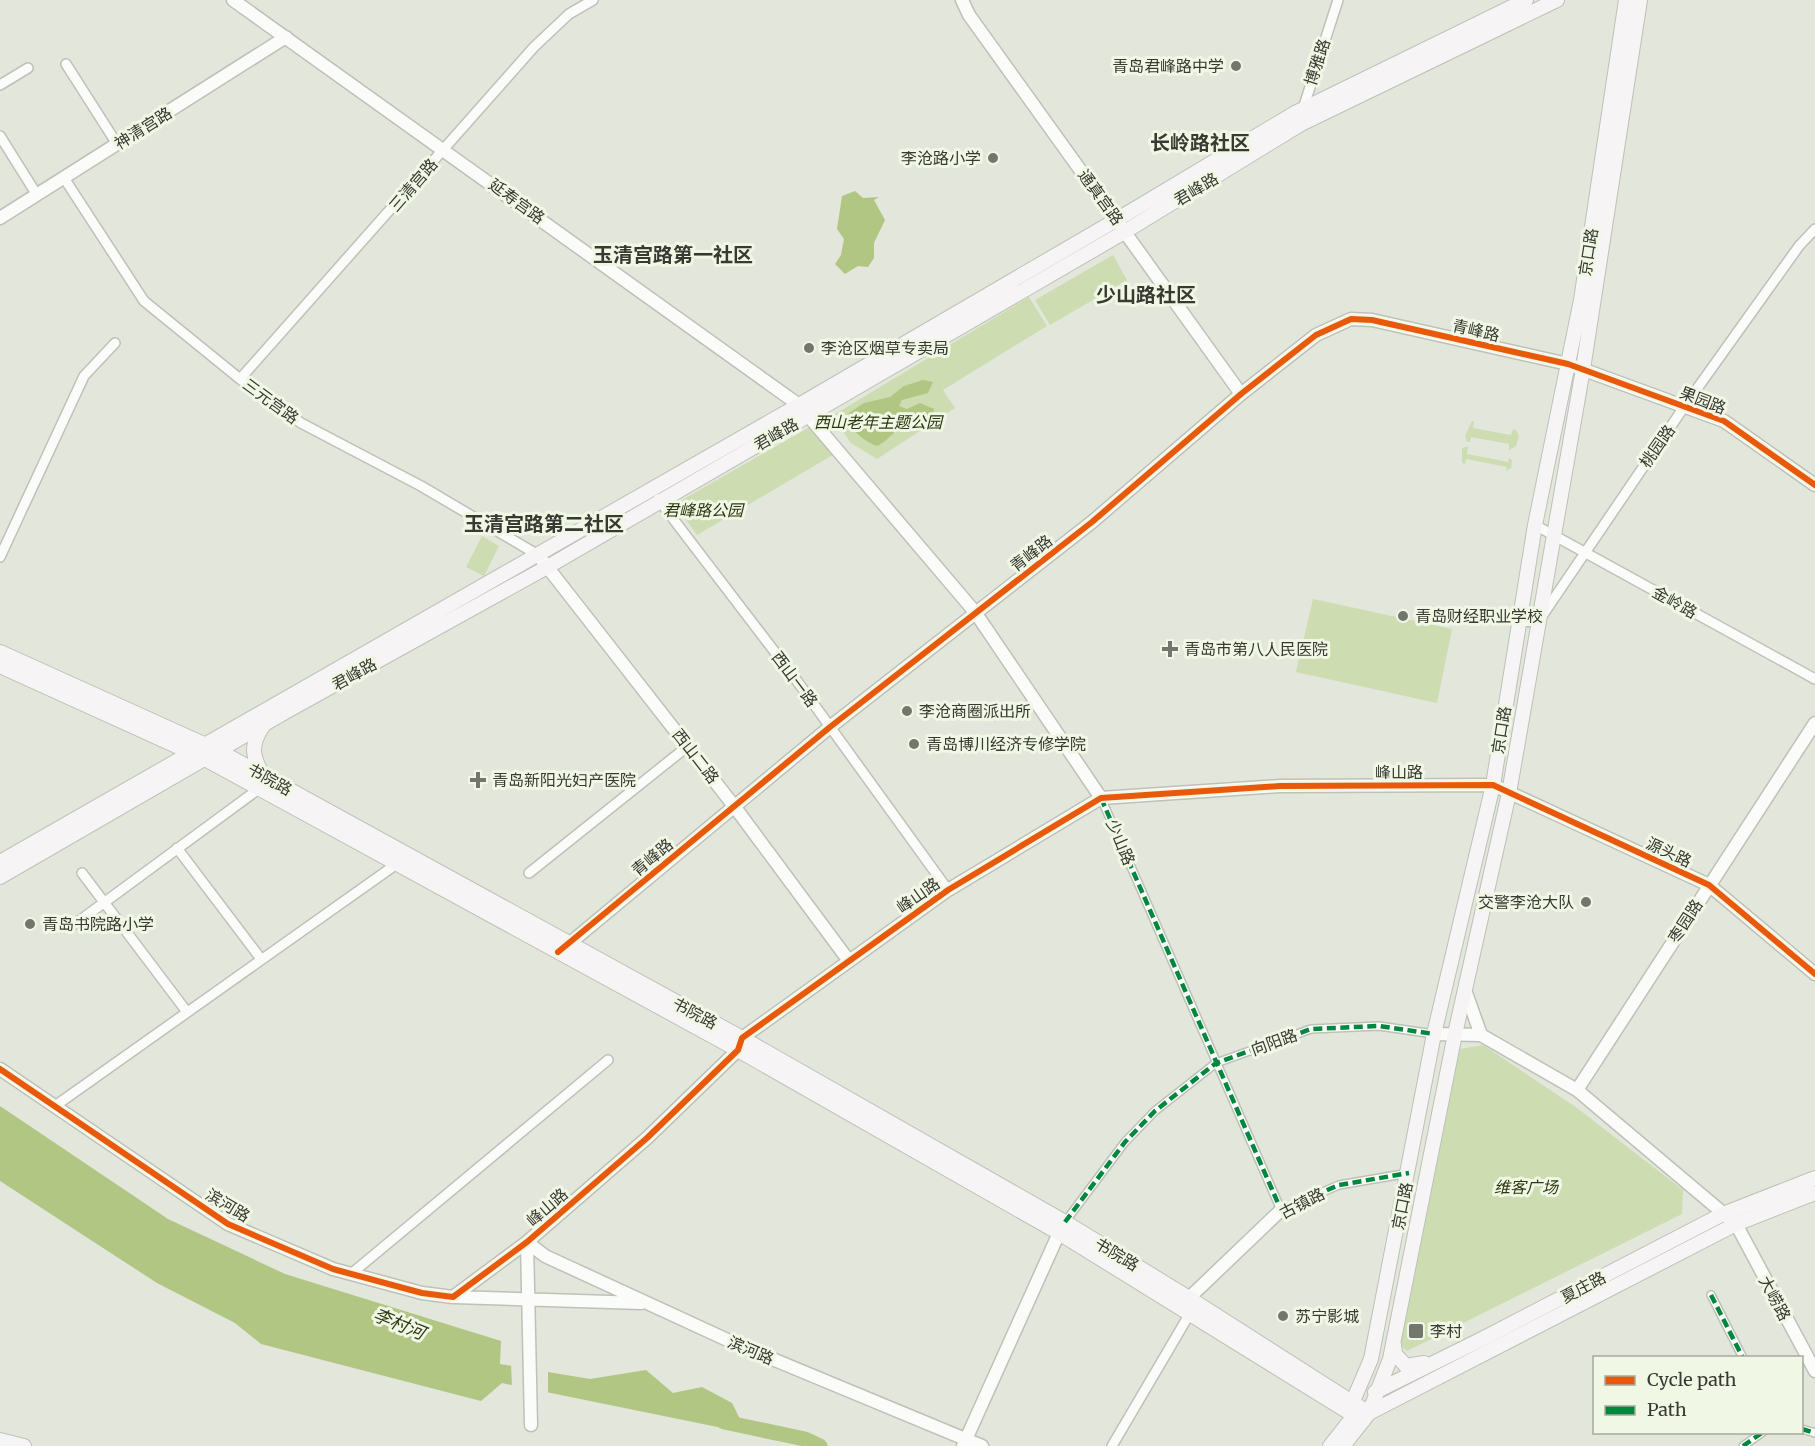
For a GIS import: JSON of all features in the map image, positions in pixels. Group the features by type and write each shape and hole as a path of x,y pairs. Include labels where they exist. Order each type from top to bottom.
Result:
{"main road":[{"name":"君峰路","path":"1122,225 1302,109 1526,0"},
{"name":"君峰路","path":"0,862 203,744 538,555 655,495 1122,225 1302,124 1557,0"},
{"name":"京口路","path":"1353,1401 1371,1359 1409,1173 1434,1034 1493,785 1535,525 1581,300 1626,0"},
{"name":"京口路","path":"1343,1446 1378,1390 1393,1341 1455,1034 1509,793 1583,369 1640,0"},
{"name":"君峰路","path":"0,877 263,725 549,566 655,495"},
{"name":"书院路","path":"0,652 219,751 261,782 398,863 563,948"},
{"name":"书院路","path":"0,666 189,753 261,782 740,1044 1062,1228 1190,1298 1353,1401 1362,1417"},
{"path":"261,782 252,753 255,736 263,725"},
{"name":"夏庄路","path":"1353,1401 1438,1361 1723,1214 1815,1178"},
{"name":"夏庄路","path":"1362,1417 1736,1224 1815,1193"},
{"name":"书院路","path":"1062,1228 1190,1315 1362,1417"},
{"path":"1393,1341 1395,1354 1406,1366 1438,1361"},
{"name":"京口路","path":"1330,1446 1362,1417"},
{"path":"0,1440 24,1446"}],"street":[{"name":"延寿宫路","path":"233,0 445,149 804,409"},
{"name":"三清宫路","path":"240,379 534,47 570,14 593,0"},
{"name":"通真宫路","path":"962,0 969,15 1122,225 1241,394"},
{"name":"博雅路","path":"1302,124 1302,109 1338,0"},
{"name":"神清宫路","path":"0,218 286,37"},
{"path":"66,64 117,144"},
{"path":"0,85 28,68"},
{"path":"0,136 37,195"},
{"name":"三元宫路","path":"64,178 144,301 240,379 301,423 421,486 538,555"},
{"name":"桃园路","path":"1538,622 1583,552 1684,406 1799,246 1815,230"},
{"name":"青峰路","path":"563,948 830,727 1092,522 1241,394 1316,335 1351,319 1372,320 1568,364"},
{"path":"0,557 84,376 115,343"},
{"name":"果园路","path":"1568,364 1724,421 1815,484"},
{"name":"少山路","path":"804,409 975,612 1101,798 1281,1210"},
{"name":"西山一路","path":"655,495 830,727 948,890"},
{"name":"金岭路","path":"1535,525 1815,679"},
{"name":"西山二路","path":"538,555 549,566 734,806 849,960"},
{"path":"1519,621 1538,622"},
{"name":"枣园路","path":"1577,1090 1815,723"},
{"path":"529,873 687,746"},
{"path":"75,924 261,782"},
{"name":"峰山路","path":"453,1297 527,1242 648,1138 740,1044 849,960 948,890 1101,798 1280,786 1493,785"},
{"name":"源头路","path":"1493,785 1709,885 1815,974"},
{"path":"177,848 261,958"},
{"path":"55,1106 398,863"},
{"path":"82,873 187,1012"},
{"path":"1466,990 1481,1035"},
{"name":"向阳路","path":"965,1442 1062,1228 1125,1142 1155,1111 1216,1063 1311,1029 1379,1026 1434,1034 1481,1035 1577,1090 1736,1224"},
{"path":"351,1274 608,1060"},
{"name":"滨河路","path":"0,1069 228,1224 284,1250 351,1274 422,1293 453,1297 646,1303"},
{"name":"古镇路","path":"1190,1298 1281,1210 1339,1185 1409,1173"},
{"name":"大崂路","path":"1736,1224 1815,1371"},
{"path":"527,1242 527,1325 531,1425"},
{"name":"滨河路","path":"527,1242 545,1256 734,1343 965,1442 982,1446"},
{"path":"1711,1295 1742,1356"},
{"path":"1112,1446 1190,1315"},
{"path":"1743,1446 1760,1434"}],"green space":[{"path":"1113,255 1127,280 1050,325 1035,300"},
{"name":"西山老年主题公园","path":"1029,297 1047,326 943,390 955,408 877,459 851,443 832,416"},
{"path":"1474,421 1473,428 1511,435 1513,429 1516,430 1519,436 1516,446 1509,450 1509,444 1471,437 1470,442 1467,442 1465,436"},
{"name":"君峰路公园","path":"813,425 836,453 697,535 675,504"},
{"path":"1468,447 1467,454 1508,462 1509,458 1512,460 1511,468 1506,471 1507,467 1466,459 1465,464 1462,463 1462,448"},
{"path":"482,536 499,546 484,576 466,567"},
{"path":"1313,599 1452,629 1437,703 1296,672"},
{"name":"维客广场","path":"1483,1045 1577,1108 1683,1190 1682,1214 1407,1351 1396,1342 1460,1049"}],"water":[{"path":"855,191 863,198 879,197 874,200 885,220 874,243 874,258 868,267 858,266 845,274 835,264 841,255 844,239 837,229 842,196"},
{"path":"923,380 933,382 928,393 902,400 899,406 907,409 920,403 934,409 930,420 926,423 900,429 877,446 860,436 847,420 849,413 864,403 890,397 904,386"},
{"path":"0,1106 168,1219 285,1274 501,1341 500,1364 590,1379 646,1370 673,1393 702,1387 732,1403 747,1433 502,1383 481,1401 261,1344 235,1323 157,1283 0,1181"}],"pier":[{"path":"511,1363 548,1369 548,1395 512,1388"}],"waterway":[{"name":"李村河","path":"724,1422 805,1439 820,1446"}],"marked path":[{"path":"1101,798 1281,1210 1339,1185 1409,1173"},
{"path":"1065,1222 1125,1142 1155,1111 1216,1063 1311,1029 1379,1026 1434,1034"},
{"path":"1711,1295 1742,1356"},
{"path":"1803,1429 1815,1433"},
{"path":"1743,1446 1760,1434"}],"cycle path":[{"path":"558,952 830,727 1092,522 1241,394 1316,335 1351,319 1372,320 1568,364 1724,421 1815,485"},
{"path":"0,1069 228,1224 333,1269 422,1293 453,1297 527,1242 647,1138 738,1050 742,1038 948,890 1101,798 1280,786 1493,785 1709,885 1815,974"}],"place":[{"name":"青岛君峰路中学","path":"1236,66"},
{"name":"李沧路小学","path":"993,158"},
{"name":"李沧区烟草专卖局","path":"809,348"},
{"name":"青岛财经职业学校","path":"1403,616"},
{"name":"青岛市第八人民医院","path":"1170,649"},
{"name":"李沧商圈派出所","path":"907,711"},
{"name":"青岛博川经济专修学院","path":"914,744"},
{"name":"青岛新阳光妇产医院","path":"478,780"},
{"name":"交警李沧大队","path":"1586,902"},
{"name":"青岛书院路小学","path":"30,924"},
{"name":"苏宁影城","path":"1283,1316"},
{"name":"李村","path":"1416,1331"}],"district":[{"name":"长岭路社区","path":"1200,143"},
{"name":"玉清宫路第一社区","path":"673,255"},
{"name":"少山路社区","path":"1146,295"},
{"name":"玉清宫路第二社区","path":"544,524"}]}
